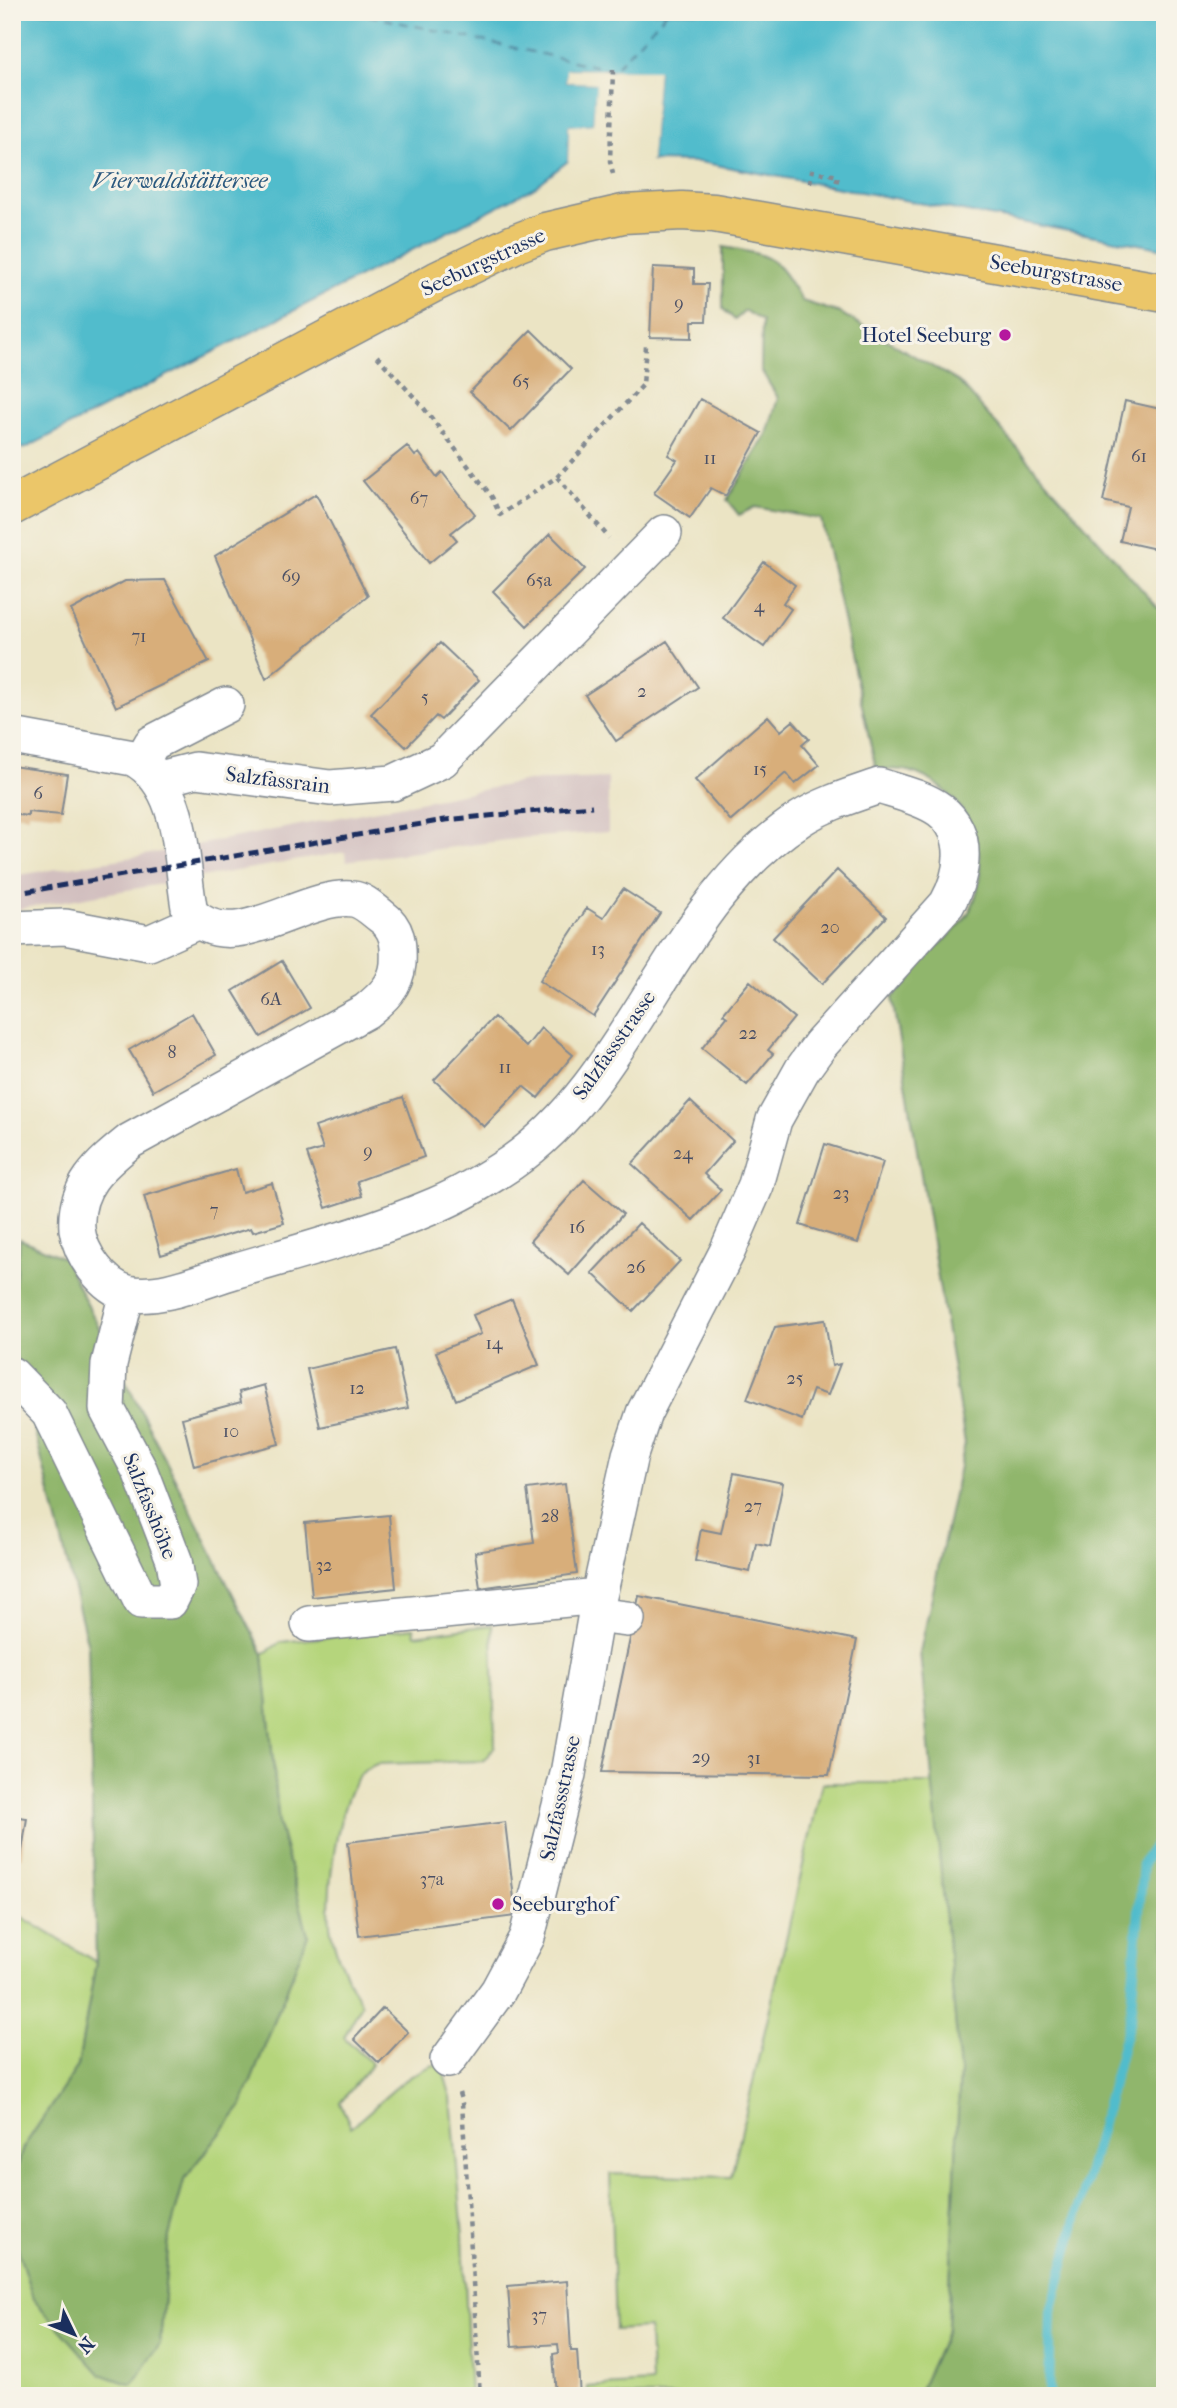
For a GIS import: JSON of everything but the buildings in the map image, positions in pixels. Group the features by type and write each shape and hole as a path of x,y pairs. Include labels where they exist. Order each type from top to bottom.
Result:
{"main road":[{"name":"Seeburgstrasse","path":"12,506 437,281 545,232 623,214 682,211 743,217 1165,293"}],"street":[{"name":"Salzfassrain","path":"12,736 54,741 150,771 196,770 330,788 394,783 442,760 664,533"},
{"path":"127,1293 113,1285 88,1261 78,1234 80,1193 96,1170 130,1141 366,1011 385,996 397,969 397,936 388,921 355,899 332,900 253,925 220,931 209,929 190,913 172,802 150,771 152,743 226,705"},
{"name":"Salzfassstrasse","path":"127,1293 167,1290 336,1241 414,1214 464,1191 511,1163 558,1121 610,1058 706,907 747,861 802,817 879,786 940,811 955,832 961,848 960,879 947,904 820,1045 774,1120 756,1185 727,1252 644,1413 630,1455 607,1610 527,1937 498,1990 448,2060"},
{"path":"12,929 65,927 149,943 198,921"},
{"name":"Salzfasshöhe","path":"12,1375 48,1413 141,1601 170,1601 178,1585 174,1560 140,1471 107,1409 109,1363 127,1293"},
{"path":"309,1624 607,1610"}],"path":[{"path":"613,70 610,161 613,174"},
{"path":"810,183 812,171 838,176 835,188"},
{"path":"351,327 423,407 492,497 500,515 557,477 643,386 646,346"},
{"path":"557,477 614,542"},
{"path":"448,2060 462,2104 480,2396"}],"shaded area":[{"path":"608,778 608,832 523,838 346,861 345,852 12,910 12,876 134,857 528,781"}],"green space":[{"path":"723,247 772,260 802,301 840,313 959,382 1158,608 1165,611 1165,2396 917,2396 948,2329 960,2071 920,1652 965,1443 892,998 910,980 912,969 966,917 978,888 980,867 971,826 960,807 946,792 928,779 908,771 876,769 821,519 755,507 739,515 727,500 767,434 778,398 761,370 762,321 745,311 735,320 723,309"},
{"path":"20,1239 64,1258 263,1654 279,1825 308,1935 241,2107 184,2180 169,2236 160,2344 132,2385 100,2374 33,2299 12,2230 12,2184 23,2148 78,2066 96,1962 88,1646 12,1340 12,1306"},
{"path":"492,1625 495,1746 483,1761 377,1764 363,1772 346,1801 340,1823 331,1872 329,1916 336,1951 362,2004 344,2037 372,2064 340,2103 351,2127 404,2081 441,2063 451,2098 463,2235 470,2396 12,2396 12,2230 33,2299 160,2344 169,2236 184,2180 241,2107 308,1935 279,1825 263,1654 281,1642 414,1628 415,1635"},
{"path":"822,1783 933,1783 960,2071 948,2329 917,2396 587,2396 588,2387 651,2383 649,2328 615,2330 610,2174 731,2177"},
{"path":"12,1911 96,1962 78,2066 23,2148 12,2184"}],"water":[{"name":"Vierwaldstättersee","path":"12,12 1165,12 1165,249 700,162 651,161 658,71 567,69 566,82 597,83 593,124 569,126 568,161 535,187 24,449 12,444"}],"pier":[{"path":"566,69 658,70 651,161 648,161 654,74 570,73 569,78 597,79 600,83 597,126 572,129 572,161 568,161 569,126 593,124 596,83 566,82"}],"waterway":[{"path":"1049,2396 1051,2312 1130,2019 1143,1863 1165,1829"}],"ferry route":[{"path":"353,12 613,70 667,12"}],"railway":[{"path":"12,894 445,820 592,806"}],"place":[{"name":"Hotel Seeburg","path":"1005,335"},
{"name":"Seeburghof","path":"498,1904"}]}
